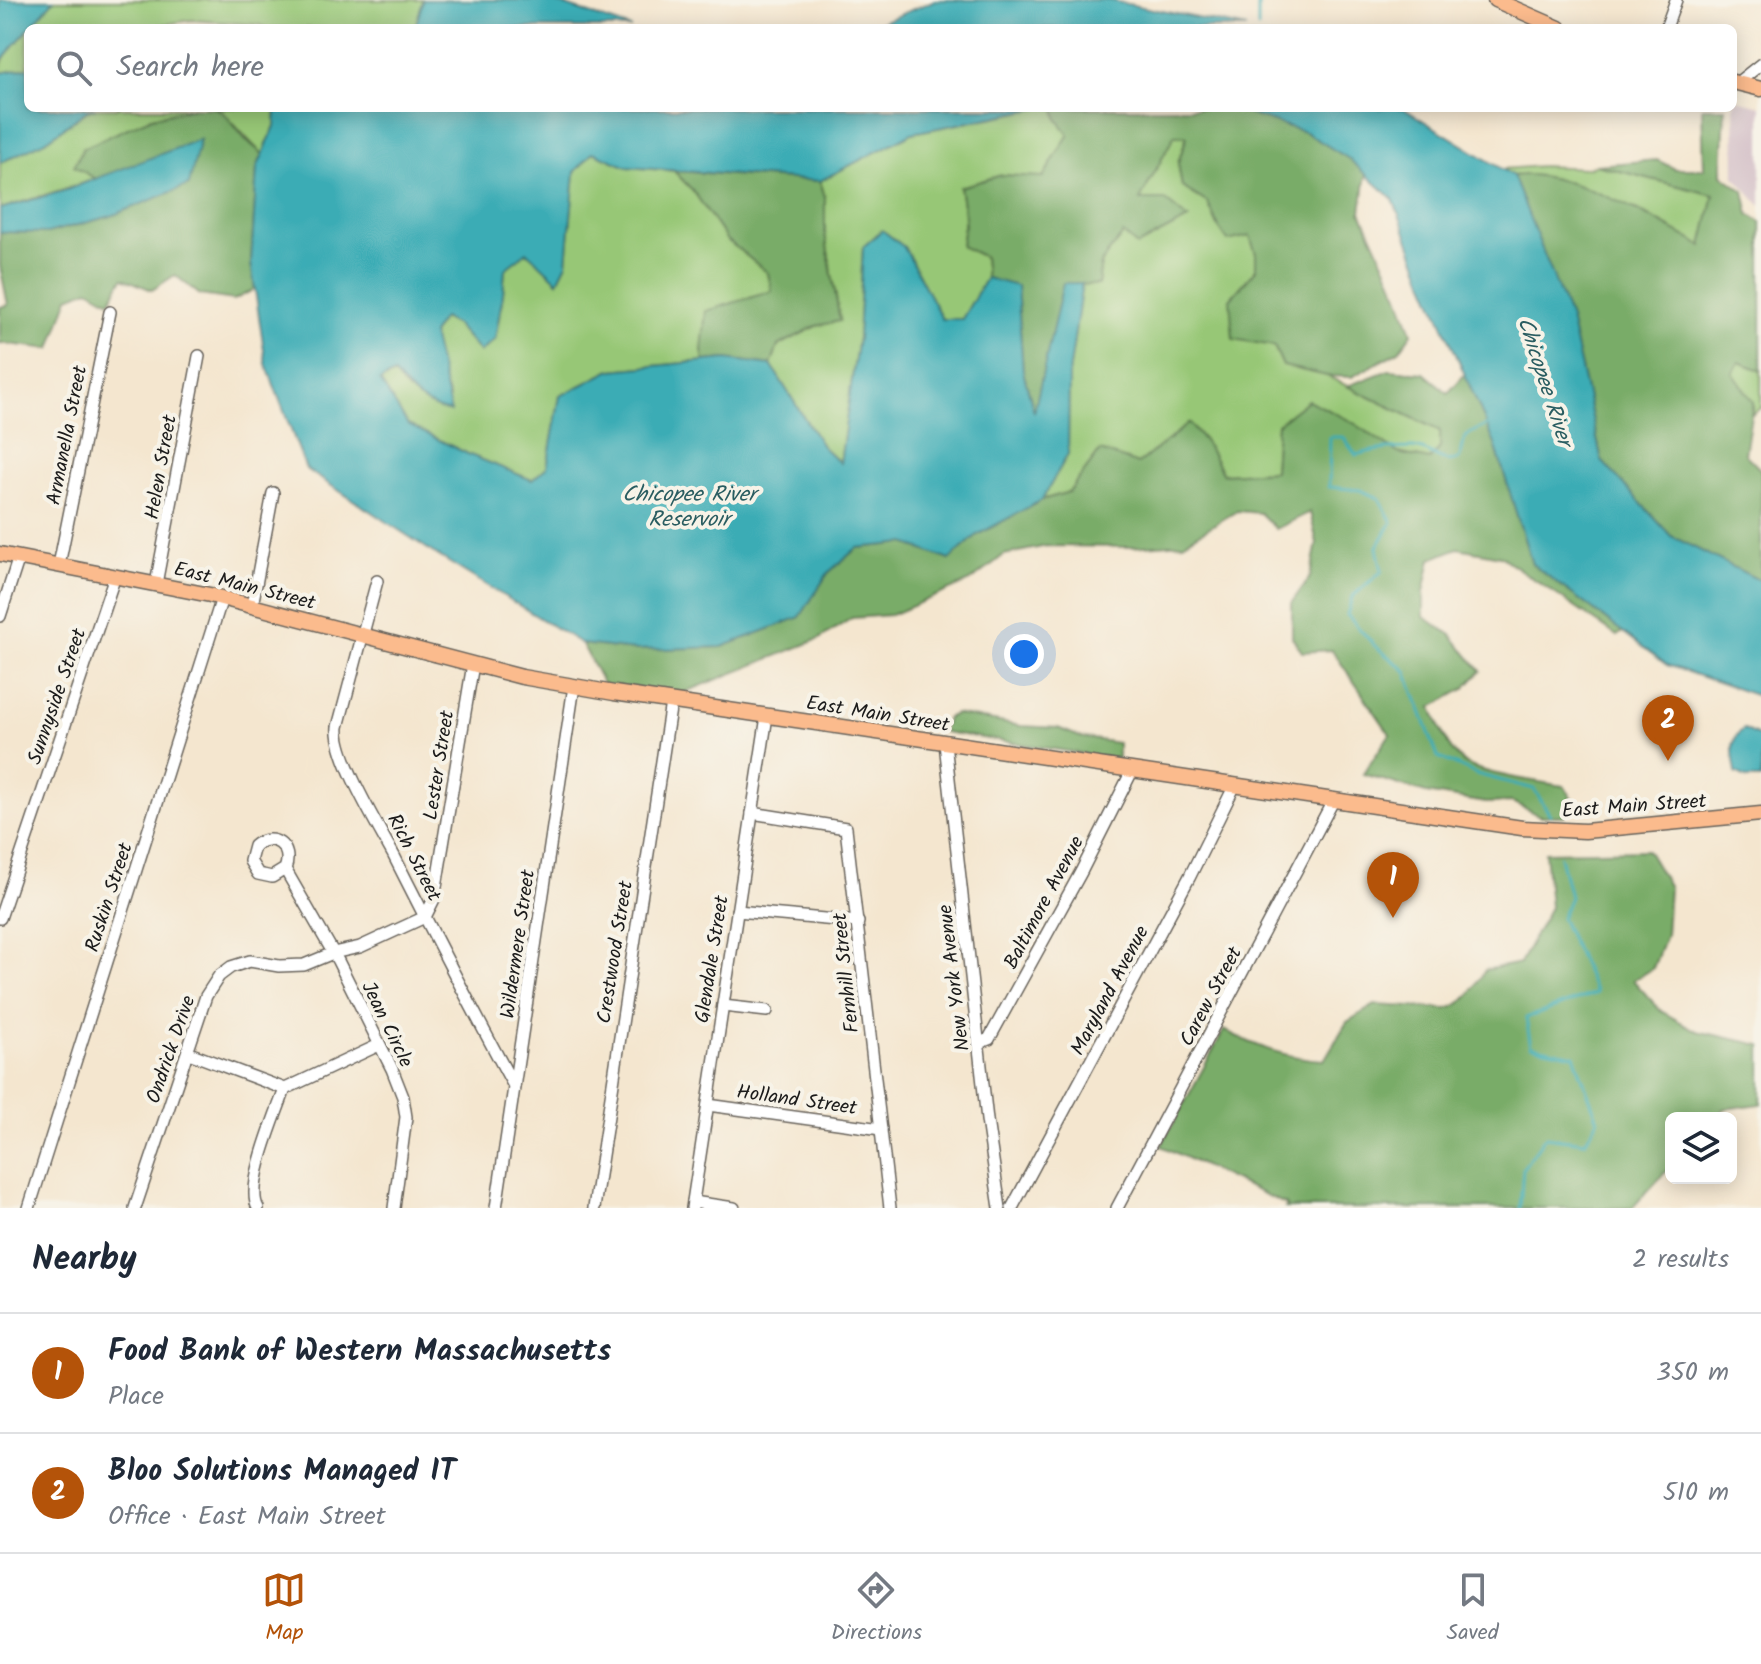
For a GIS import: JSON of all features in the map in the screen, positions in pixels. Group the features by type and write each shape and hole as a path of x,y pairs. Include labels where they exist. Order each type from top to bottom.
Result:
{"main road":[{"path":"1495,0 1550,24"},
{"path":"1737,83 1761,89"},
{"name":"East Main Street","path":"0,554 222,598 522,677 1234,787 1552,831 1638,828 1761,814"}],"street":[{"path":"1667,24 1676,0"},
{"path":"1737,82 1761,64"},
{"name":"Armanella Street","path":"59,565 110,312"},
{"name":"Helen Street","path":"156,584 199,356"},
{"path":"252,606 273,493"},
{"path":"0,616 19,557"},
{"name":"Sunnyside Street","path":"0,918 115,576"},
{"name":"Rich Street","path":"377,581 338,727 338,741 362,794 514,1086"},
{"name":"Ruskin Street","path":"29,1208 222,598"},
{"name":"Lester Street","path":"425,917 434,899 440,868 473,664"},
{"name":"Wildermere Street","path":"496,1208 574,686"},
{"name":"Crestwood Street","path":"594,1208 671,702"},
{"name":"Glendale Street","path":"693,1205 767,716"},
{"name":"New York Avenue","path":"945,743 987,1120 1000,1208"},
{"name":"Baltimore Avenue","path":"979,1043 989,1039 1132,771"},
{"name":"Maryland Avenue","path":"1012,1208 1189,878 1234,787"},
{"name":"Carew Street","path":"1117,1208 1333,801"},
{"name":"Fernhill Street","path":"752,813 846,828 890,1208"},
{"name":"Jean Circle","path":"285,869 333,953 403,1097 406,1117 394,1208"},
{"path":"737,911 858,922"},
{"name":"Ondrick Drive","path":"135,1208 206,996 219,976 231,967 250,961 274,966 297,966 360,947 425,917"},
{"path":"723,1006 767,1011"},
{"path":"189,1053 285,1089 379,1045"},
{"path":"258,1208 253,1200 256,1174 285,1089"},
{"name":"Holland Street","path":"708,1105 881,1129"},
{"path":"693,1205 734,1208"}],"shaded area":[{"path":"1737,100 1761,106 1761,206 1735,177 1734,112 1737,112"}],"green space":[{"path":"54,0 423,0 416,24 246,24 191,20 167,24 30,24"},
{"path":"24,31 24,69 0,73 6,55"},
{"path":"86,112 175,112 152,117 74,166 96,179 0,209 0,163 47,140"},
{"path":"175,112 222,112 263,154 257,168 251,263 255,289 234,300 200,295 175,275 152,290 123,278 110,301 89,289 69,297 51,349 0,343 0,307 8,305 0,266 0,232 47,233 111,216 200,140 96,179 74,166 83,148 152,117"},
{"path":"221,112 276,112 275,126 263,154 251,143"},
{"path":"1020,112 1056,112 1069,134 1043,178 1002,175 960,187 965,217 961,246 984,257 986,278 962,319 942,319 904,247 882,230 863,247 858,338 840,463 822,446 771,365 778,346 816,326 840,320 825,234 825,197 820,181 912,133"},
{"path":"1056,112 1242,112 1305,132 1349,159 1366,174 1361,212 1399,295 1412,333 1399,351 1352,377 1327,376 1283,366 1274,346 1233,339 1230,299 1256,270 1256,254 1250,236 1228,241 1208,203 1182,187 1178,163 1187,136 1174,136 1140,200 1165,200 1188,219 1137,246 1123,234 1101,263 1098,285 1063,284 1034,414 1023,371 1017,287 986,278 984,257 961,246 965,217 960,187 1002,175 1043,177 1069,134"},
{"path":"1702,112 1725,112 1722,175 1744,191 1749,214 1761,222 1761,370 1739,362 1733,373 1753,402 1745,454 1761,470 1761,581 1671,536 1602,461 1570,319 1513,176 1534,175 1584,187 1636,210 1702,246 1714,195 1596,165 1657,160 1675,169 1704,169"},
{"path":"1187,135 1178,163 1182,187 1208,203 1219,228 1250,236 1256,254 1256,269 1230,299 1274,346 1283,366 1327,376 1440,431 1440,448 1429,460 1398,453 1374,438 1277,424 1274,471 1223,474 1205,442 1189,423 1138,464 1100,451 1069,492 1042,500 1068,454 1069,374 1082,283 1098,284 1101,263 1123,233 1137,246 1188,219 1139,201 1174,136"},
{"path":"593,152 627,167 674,171 694,192 726,239 768,273 772,291 702,350 704,361 611,370 560,396 547,467 532,480 408,425 380,381 394,374 408,391 449,398 432,334 443,318 456,325 480,352 495,340 505,269 527,251 558,281 567,263 575,172"},
{"path":"1596,165 1715,195 1702,246 1636,209 1525,174 1513,176 1502,169 1542,166 1586,168"},
{"path":"674,171 820,181 825,197 825,234 840,321 816,326 778,346 771,365 726,359 704,361 702,350 706,311 772,291 768,273 726,239 694,192"},
{"path":"1739,362 1761,370 1761,408 1753,414 1753,402 1733,373"},
{"path":"1389,370 1424,373 1448,393 1465,374 1495,444 1532,564 1623,632 1617,636 1500,556 1458,548 1431,559 1424,592 1424,617 1451,635 1481,671 1464,689 1432,707 1444,736 1462,761 1480,770 1564,786 1574,803 1564,816 1540,816 1512,802 1486,803 1426,793 1363,774 1390,734 1332,650 1302,652 1292,637 1292,602 1310,577 1317,543 1310,512 1276,529 1260,513 1237,511 1183,543 1131,547 1047,546 1004,555 971,581 891,615 852,618 819,639 683,693 603,684 582,644 635,650 722,647 800,617 828,573 857,548 906,543 949,560 977,535 1042,500 1069,492 1100,451 1138,464 1189,423 1205,442 1223,474 1274,471 1277,424 1308,400 1351,421 1398,453 1429,460 1440,448 1440,431 1347,386"},
{"path":"955,714 1021,726 1058,728 1080,737 1118,743 1118,759 943,732 947,718"},
{"path":"1647,850 1669,887 1666,935 1653,968 1633,980 1661,1011 1697,1031 1761,1045 1761,1104 1724,1109 1721,1112 1665,1112 1665,1172 1632,1208 1285,1208 1287,1205 1161,1146 1224,1030 1272,1051 1324,1060 1347,1022 1375,1005 1447,1009 1470,994 1485,970 1520,963 1550,907 1545,852"}],"water":[{"path":"0,0 54,0 33,24 24,24 24,34 0,62"},
{"path":"423,0 549,0 619,24 416,24"},
{"path":"935,0 1108,0 1227,24 878,24"},
{"path":"24,69 24,112 86,112 47,140 0,163 0,73"},
{"name":"Chicopee River Reservoir","path":"276,112 1020,112 912,133 820,181 627,167 593,152 575,172 567,263 558,281 527,252 505,269 495,339 480,352 456,325 443,318 432,334 451,412 419,399 394,374 380,381 408,425 532,480 547,467 560,396 611,370 726,359 771,365 822,446 840,463 858,338 863,247 882,230 904,247 942,319 962,319 986,278 1017,286 1023,371 1034,412 1063,283 1082,283 1069,374 1068,454 1042,500 977,535 949,560 906,543 857,548 828,573 800,617 722,647 635,650 582,644 437,555 306,469 266,364 251,263 257,168 275,126"},
{"name":"Chicopee River","path":"1242,112 1409,112 1513,176 1570,319 1602,461 1671,536 1761,581 1761,697 1667,665 1532,564 1495,444 1425,283 1393,199 1349,159 1305,132"},
{"path":"200,139 189,185 111,216 47,233 0,232 0,209 66,190"},
{"path":"1744,729 1761,737 1761,779 1748,779 1736,773 1733,743"}],"waterway":[{"path":"1258,0 1258,24"},
{"path":"1488,425 1467,436 1460,458 1447,461 1413,448 1384,449 1356,455 1343,437 1330,437 1329,487 1360,490 1379,498 1392,522 1377,548 1382,571 1352,597 1347,615 1374,645 1406,671 1438,757 1476,774 1534,789 1550,815"},
{"path":"1520,1208 1523,1168 1545,1137 1585,1142 1598,1120 1574,1055 1531,1046 1526,1018 1596,993 1561,918 1570,897 1560,857"}],"place":[{"name":"Bloo Solutions Managed IT","path":"1668,761"},
{"name":"Food Bank of Western Massachusetts","path":"1393,918"}]}
